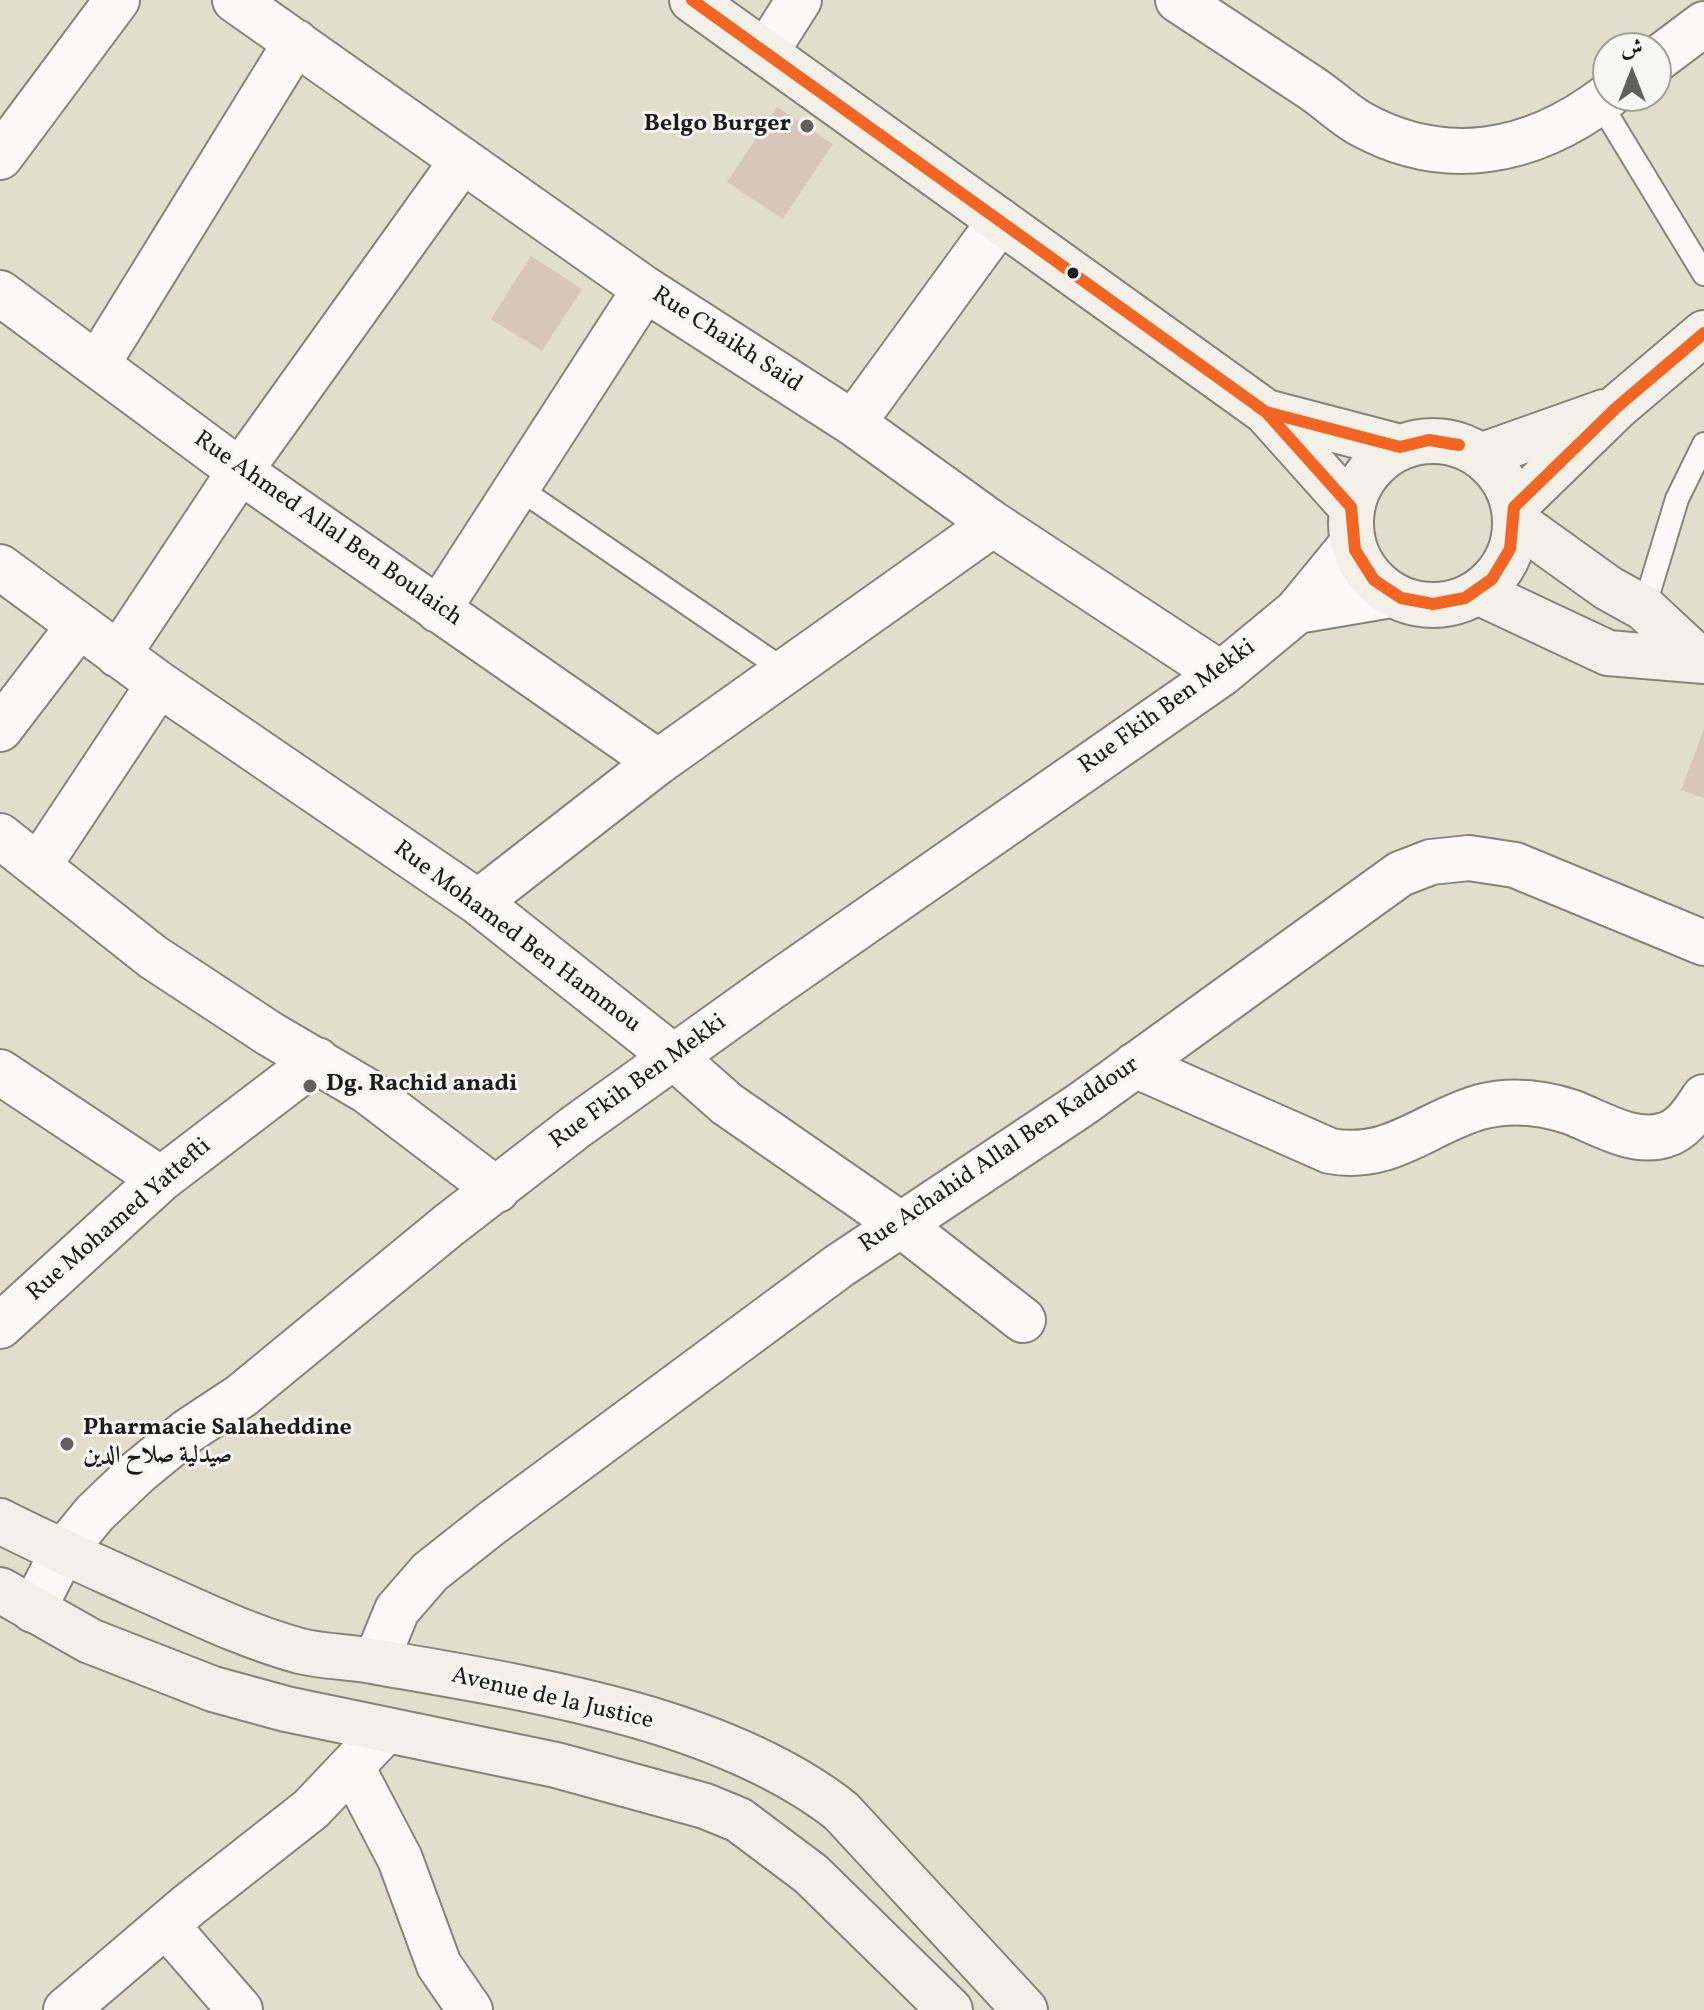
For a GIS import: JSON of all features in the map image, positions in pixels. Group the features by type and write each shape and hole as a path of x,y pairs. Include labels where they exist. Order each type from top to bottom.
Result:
{"street":[{"path":"0,157 117,0"},
{"name":"Rue Chaikh Said","path":"235,0 645,289 853,423 993,524 1221,674"},
{"path":"692,0 1266,412 1351,525 1360,564 1391,595 1420,605 1450,604 1478,592 1499,574 1512,550 1515,514 1498,472 1480,456 1444,441 1400,447 1266,412"},
{"path":"766,52 799,0"},
{"path":"1178,0 1370,128 1406,144 1449,153 1491,149 1537,136 1592,106"},
{"path":"1672,48 1704,24"},
{"path":"98,363 296,42"},
{"path":"118,655 240,471 462,161"},
{"path":"853,423 1000,221"},
{"path":"438,610 645,289"},
{"name":"Rue Ahmed Allal Ben Boulaich","path":"0,293 240,471 658,762"},
{"path":"1515,514 1617,407 1704,333"},
{"path":"1480,456 1617,407"},
{"path":"1351,525 1361,482 1377,461 1400,447"},
{"path":"1515,514 1608,588 1644,608 1701,660"},
{"path":"478,902 658,762 993,524"},
{"name":"Rue Fkih Ben Mekki","path":"16,1600 62,1553 95,1513 138,1472 188,1431 241,1396 449,1225 577,1126 1221,674 1297,611 1351,525"},
{"name":"Rue Mohamed Ben Hammou","path":"0,567 159,684 478,902 675,1058 727,1104 900,1224 1023,1320"},
{"path":"1478,592 1608,653 1701,660"},
{"name":"Rue Fkih Ben Mekki","path":"1297,611 1391,595"},
{"path":"0,729 78,627"},
{"path":"39,865 159,684"},
{"path":"0,836 153,957 410,1121 497,1190"},
{"name":"Rue Achahid Allal Ben Kaddour","path":"376,1661 397,1610 430,1572 642,1410 900,1224 1135,1065 1400,874 1431,862 1469,858 1515,865 1704,943"},
{"name":"Rue Mohamed Yattefti","path":"0,1326 161,1179 317,1060"},
{"path":"1135,1065 1330,1151 1354,1154 1388,1149 1459,1116 1506,1102 1562,1110 1635,1136 1665,1135 1688,1119 1704,1097"},
{"path":"0,1072 161,1179"},
{"name":"Avenue de la Justice","path":"0,1521 62,1553 242,1633 303,1652 376,1661 541,1693 633,1716 771,1764 810,1787 841,1811 1025,2010"},
{"path":"16,1600 90,1641 213,1689 386,1730 556,1765 705,1806 739,1820 811,1874 950,2010"},
{"path":"66,2010 311,1809 353,1769 386,1730"},
{"path":"353,1769 400,1859 419,1903 439,1965 470,2010"},
{"path":"166,1925 240,2010"}],"lane":[{"path":"1611,112 1704,274"},
{"path":"1644,608 1677,499 1704,444"},
{"path":"517,487 787,672"}],"building":[{"path":"777,107 833,144 783,219 727,182"},
{"path":"531,256 582,289 542,351 491,319"},
{"path":"1704,729 1704,798 1681,790"}],"transit line":[{"path":"692,0 1266,412 1351,507 1355,550 1374,580 1401,598 1433,604 1465,598 1492,579 1510,549 1514,507 1617,407 1704,333"},
{"path":"1257,406 1266,412 1400,447 1429,440 1459,445"}],"place":[{"name":"Belgo Burger","path":"807,126"},
{"name":"Dg. Rachid anadi","path":"310,1086"},
{"name":"Pharmacie Salaheddine صيدلية صلاح الدين","path":"67,1444"}]}
